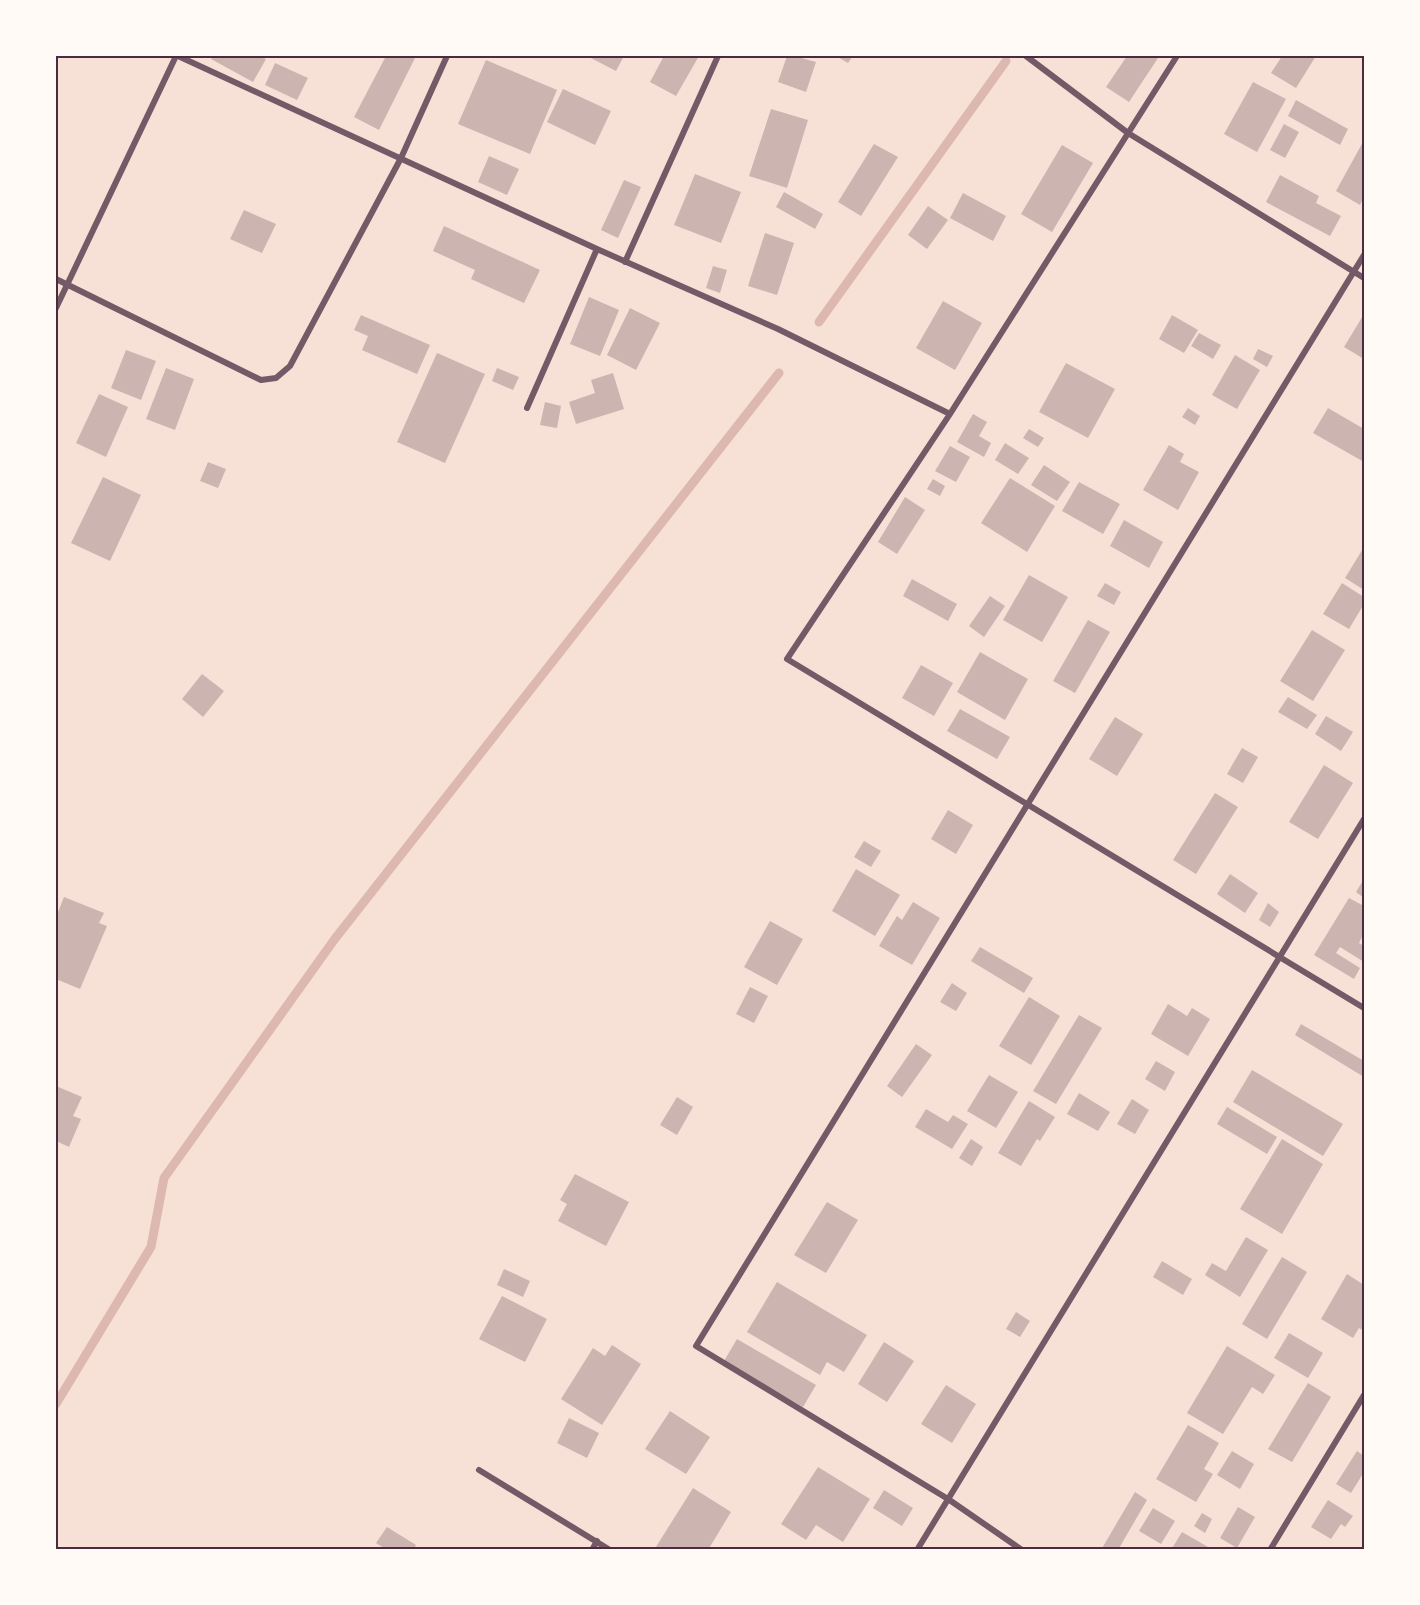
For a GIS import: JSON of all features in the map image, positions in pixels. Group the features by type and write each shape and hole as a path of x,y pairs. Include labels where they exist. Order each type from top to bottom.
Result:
{"street":[{"path":"56,308 177,56 625,262 778,329 950,414"},
{"path":"56,279 261,380 276,378 290,366 400,158 447,56"},
{"path":"625,262 718,56"},
{"path":"1026,56 1128,133 1365,278"},
{"path":"1177,56 950,414 787,659 1365,1008"},
{"path":"527,408 597,249"},
{"path":"1022,1550 948,1498 696,1346 1365,255"},
{"path":"916,1550 1365,819"},
{"path":"1270,1550 1365,1395"},
{"path":"479,1470 610,1550"},
{"path":"592,1550 597,1541"}],"building":[{"path":"213,56 259,56 266,59 253,82 211,59"},
{"path":"386,56 415,58 379,130 354,117"},
{"path":"587,56 624,56 616,71"},
{"path":"664,56 699,56 676,96 650,82"},
{"path":"787,56 816,62 806,92 778,82"},
{"path":"836,56 853,56 848,63"},
{"path":"1127,56 1155,56 1158,58 1129,102 1106,87"},
{"path":"1282,56 1316,56 1296,88 1271,73"},
{"path":"486,60 557,90 530,154 458,124"},
{"path":"275,63 308,78 297,100 265,85"},
{"path":"1253,82 1286,99 1257,152 1224,134"},
{"path":"563,89 611,111 595,145 547,122"},
{"path":"1296,100 1348,129 1340,145 1288,116"},
{"path":"771,109 808,120 787,188 749,176"},
{"path":"1284,124 1299,132 1285,158 1270,150"},
{"path":"1364,140 1364,197 1360,205 1336,191"},
{"path":"874,144 898,157 861,216 838,202"},
{"path":"1062,145 1093,163 1052,232 1021,214"},
{"path":"489,156 519,169 507,195 478,182"},
{"path":"695,174 741,192 721,243 674,225"},
{"path":"1280,175 1319,196 1316,203 1341,216 1330,236 1266,202"},
{"path":"624,180 641,187 618,238 601,230"},
{"path":"784,192 823,214 815,229 776,207"},
{"path":"963,193 1006,216 993,241 950,218"},
{"path":"928,206 948,220 927,249 908,235"},
{"path":"244,210 276,224 262,253 230,239"},
{"path":"444,226 540,270 524,303 471,279 475,270 433,251"},
{"path":"765,233 794,243 777,295 748,286"},
{"path":"713,266 727,270 720,293 706,288"},
{"path":"589,297 619,310 600,356 570,344"},
{"path":"943,301 982,323 955,370 916,348"},
{"path":"630,308 660,323 636,370 607,355"},
{"path":"1364,314 1364,359 1344,347"},
{"path":"361,315 430,345 417,374 362,350 368,336 354,330"},
{"path":"1172,315 1198,330 1184,353 1159,339"},
{"path":"1199,333 1221,345 1213,359 1191,346"},
{"path":"1258,349 1273,356 1267,367 1253,359"},
{"path":"126,350 156,361 141,400 111,388"},
{"path":"437,353 485,374 445,463 397,442"},
{"path":"1235,355 1260,370 1237,409 1212,395"},
{"path":"1066,363 1115,389 1088,438 1039,412"},
{"path":"166,368 194,379 175,430 146,419"},
{"path":"497,368 519,377 513,390 492,381"},
{"path":"613,373 624,409 576,424 569,402 595,393 591,380"},
{"path":"99,394 128,407 106,457 76,443"},
{"path":"545,402 561,406 557,428 540,425"},
{"path":"1188,408 1200,416 1195,425 1182,417"},
{"path":"1328,408 1364,429 1364,462 1313,433"},
{"path":"973,414 987,422 979,436 991,443 984,457 957,442"},
{"path":"1029,429 1044,438 1038,447 1023,438"},
{"path":"1005,443 1029,458 1018,474 995,460"},
{"path":"1169,445 1184,454 1180,462 1199,472 1178,510 1143,490"},
{"path":"950,446 970,457 956,482 935,471"},
{"path":"208,462 226,469 218,488 200,481"},
{"path":"1044,465 1070,482 1057,501 1031,485"},
{"path":"103,477 141,495 110,561 71,543"},
{"path":"1010,478 1055,506 1027,552 981,523"},
{"path":"933,479 945,486 940,496 927,489"},
{"path":"1079,482 1120,504 1103,534 1062,511"},
{"path":"905,497 925,510 897,554 878,542"},
{"path":"1124,520 1163,542 1149,568 1110,546"},
{"path":"1364,547 1364,590 1345,578"},
{"path":"1029,575 1068,597 1042,642 1003,620"},
{"path":"912,579 957,604 948,621 903,596"},
{"path":"1105,583 1121,592 1114,605 1097,596"},
{"path":"1342,583 1364,597 1364,604 1349,629 1323,614"},
{"path":"990,596 1005,606 984,637 969,626"},
{"path":"1088,620 1110,632 1075,693 1053,681"},
{"path":"1312,630 1345,650 1313,701 1280,681"},
{"path":"980,652 1028,679 1005,720 957,692"},
{"path":"921,665 953,683 934,716 902,698"},
{"path":"202,674 224,691 203,717 182,699"},
{"path":"1288,697 1317,715 1307,729 1278,712"},
{"path":"960,709 1010,737 997,759 947,731"},
{"path":"1326,716 1353,732 1341,751 1315,734"},
{"path":"1115,717 1143,734 1117,776 1089,759"},
{"path":"1242,748 1258,757 1243,783 1227,774"},
{"path":"1324,765 1353,783 1318,839 1289,822"},
{"path":"1215,793 1238,807 1196,874 1173,860"},
{"path":"948,810 973,825 956,854 931,839"},
{"path":"864,841 881,851 871,867 854,857"},
{"path":"856,869 900,895 875,936 832,911"},
{"path":"1230,874 1258,893 1245,913 1217,894"},
{"path":"1364,879 1364,898 1356,892"},
{"path":"64,897 104,913 99,923 107,926 80,989 56,979 56,917"},
{"path":"1349,898 1364,906 1364,933 1359,943 1364,946 1364,962 1340,947 1336,953 1360,968 1354,979 1314,955"},
{"path":"913,902 940,918 912,965 879,946 897,916 902,920"},
{"path":"1268,903 1279,912 1270,927 1259,920"},
{"path":"770,921 803,939 777,985 744,967"},
{"path":"980,947 1033,978 1024,993 971,961"},
{"path":"952,983 967,993 956,1011 940,1002"},
{"path":"750,987 768,996 754,1023 736,1014"},
{"path":"1029,997 1060,1016 1031,1065 999,1046"},
{"path":"1168,1004 1187,1016 1192,1008 1210,1019 1188,1056 1151,1034"},
{"path":"1079,1015 1102,1028 1056,1104 1033,1091"},
{"path":"1301,1024 1364,1061 1364,1077 1295,1035"},
{"path":"916,1044 932,1055 902,1097 887,1086"},
{"path":"1156,1061 1175,1072 1165,1091 1145,1079"},
{"path":"1252,1070 1343,1124 1323,1156 1233,1102"},
{"path":"989,1075 1018,1092 996,1128 967,1111"},
{"path":"56,1086 82,1097 73,1116 81,1119 69,1147 56,1141"},
{"path":"1079,1093 1110,1112 1098,1131 1067,1114"},
{"path":"677,1097 693,1107 677,1135 660,1125"},
{"path":"1132,1099 1149,1110 1135,1134 1117,1124"},
{"path":"1029,1101 1055,1117 1040,1141 1037,1139 1021,1166 998,1153"},
{"path":"1227,1107 1277,1137 1267,1154 1217,1124"},
{"path":"926,1109 948,1122 953,1115 968,1124 952,1149 915,1127"},
{"path":"971,1139 983,1147 972,1166 959,1158"},
{"path":"1282,1139 1323,1164 1282,1234 1240,1209"},
{"path":"575,1174 629,1202 606,1246 558,1221 567,1204 560,1200"},
{"path":"827,1202 858,1220 826,1273 794,1255"},
{"path":"1246,1237 1268,1250 1240,1297 1205,1275 1212,1263 1226,1271"},
{"path":"1282,1257 1307,1272 1267,1339 1242,1324"},
{"path":"1162,1261 1192,1279 1183,1295 1153,1277"},
{"path":"504,1269 530,1281 523,1297 497,1285"},
{"path":"1347,1274 1364,1285 1364,1331 1359,1328 1353,1338 1321,1319"},
{"path":"777,1282 867,1335 844,1372 827,1362 820,1375 747,1332"},
{"path":"502,1296 547,1319 525,1362 479,1339"},
{"path":"1016,1312 1030,1321 1020,1337 1006,1329"},
{"path":"1289,1333 1323,1353 1308,1378 1274,1358"},
{"path":"737,1339 816,1385 803,1407 724,1361"},
{"path":"884,1342 914,1361 887,1402 858,1384"},
{"path":"612,1345 641,1364 602,1425 561,1399 593,1348 605,1356"},
{"path":"1227,1346 1275,1375 1263,1394 1252,1387 1223,1434 1187,1413"},
{"path":"1308,1383 1331,1397 1292,1462 1268,1449"},
{"path":"946,1385 976,1404 952,1443 921,1424"},
{"path":"670,1411 710,1437 686,1474 645,1449"},
{"path":"569,1418 599,1433 587,1458 557,1443"},
{"path":"1188,1425 1219,1443 1204,1469 1213,1474 1196,1502 1156,1479"},
{"path":"1232,1451 1254,1464 1240,1489 1217,1475"},
{"path":"1357,1451 1364,1456 1364,1472 1351,1493 1336,1484"},
{"path":"818,1467 870,1499 843,1542 816,1525 806,1540 781,1524"},
{"path":"693,1488 731,1512 708,1550 654,1550"},
{"path":"884,1490 913,1508 902,1526 873,1508"},
{"path":"1135,1492 1147,1500 1118,1550 1101,1550"},
{"path":"1328,1500 1353,1516 1345,1527 1341,1524 1331,1539 1311,1527"},
{"path":"1238,1507 1255,1517 1237,1548 1220,1538"},
{"path":"1153,1508 1175,1521 1161,1544 1139,1531"},
{"path":"1202,1513 1212,1519 1205,1533 1194,1526"},
{"path":"387,1527 416,1545 413,1550 387,1550 376,1543"},
{"path":"1182,1532 1208,1547 1206,1550 1171,1550"}],"waterway":[{"path":"819,322 1006,61"},
{"path":"56,1404 151,1247 164,1178 334,940 779,373"}]}
